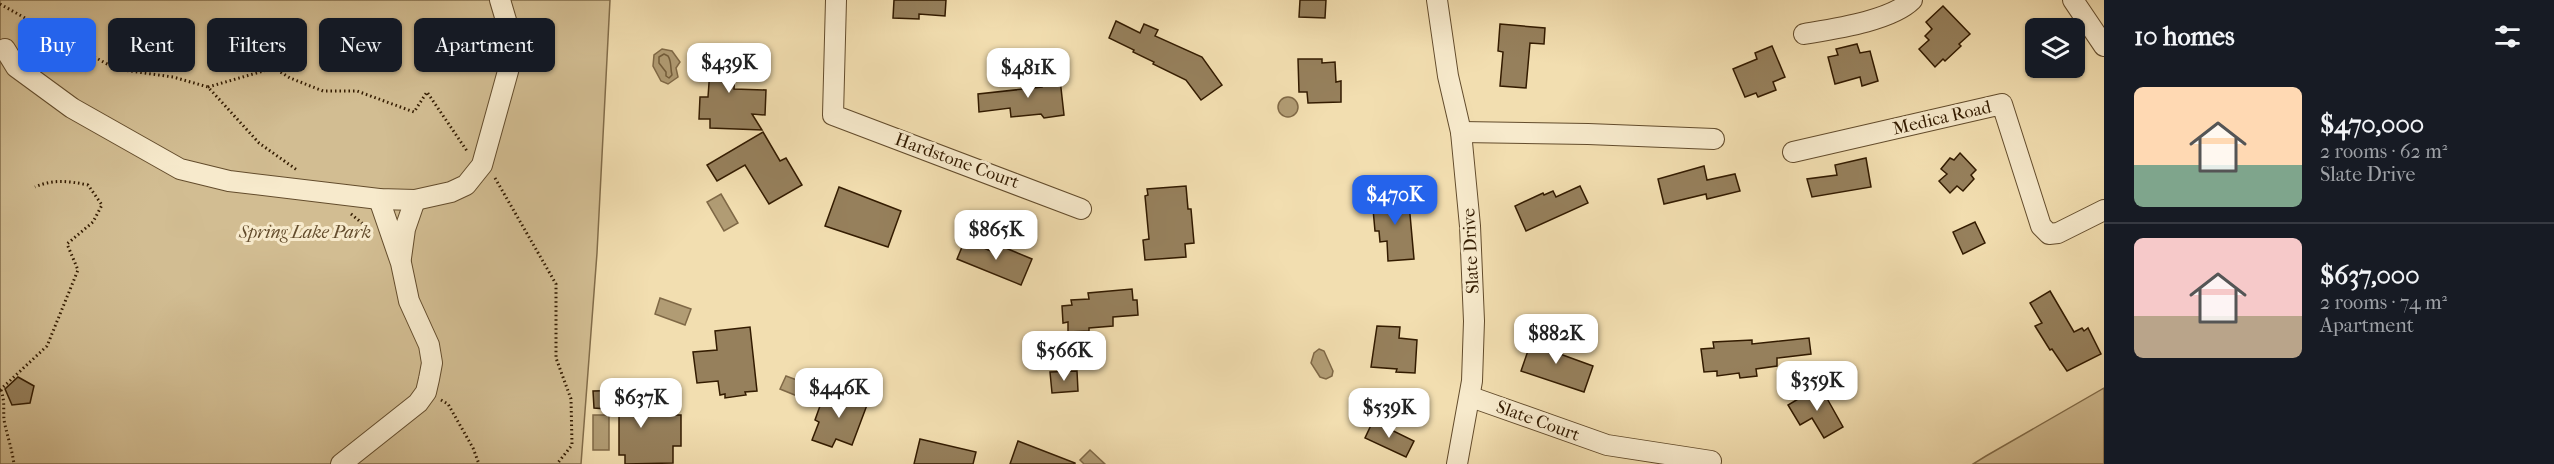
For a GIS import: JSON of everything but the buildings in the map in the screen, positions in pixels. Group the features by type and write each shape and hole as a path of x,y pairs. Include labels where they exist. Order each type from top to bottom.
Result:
{"street":[{"path":"5,49 16,67 72,108 180,169 229,181 379,199 415,200 452,192 466,185 482,165 510,64 511,37 500,0"},
{"name":"Hardstone Court","path":"836,0 832,115 1080,209"},
{"name":"Slate Drive","path":"1437,0 1448,76 1461,132 1470,226 1474,321 1471,397 1457,464"},
{"path":"1804,34 1860,23 1905,7 1912,0"},
{"path":"2073,0 2104,46"},
{"name":"Medica Road","path":"1793,152 2002,104 2041,226 2049,234 2058,233 2104,210"},
{"path":"1461,132 1588,134 1714,140"},
{"path":"341,464 418,403 426,392 432,363 429,345 409,300 401,263 379,199"},
{"path":"401,263 405,229 415,200"},
{"name":"Slate Court","path":"1471,397 1607,445 1711,461"}],"path":[{"path":"0,4 116,69 172,78 208,87 274,68 290,78 323,91 357,91 414,112 428,92 467,152"},
{"path":"208,87 259,143 302,174"},
{"path":"490,173 496,179 556,284 556,358 571,399 572,445 557,464"},
{"path":"14,464 10,439 4,423 7,402 0,389 47,346 78,270 67,244 93,222 102,205 88,185 48,181 35,187"},
{"path":"426,392 448,404 473,447 479,464"}],"green space":[{"name":"Spring Lake Park","path":"0,0 610,0 597,253 581,464 0,464"},
{"path":"2104,388 2104,464 1973,464 1986,456"}],"water":[{"path":"662,49 672,51 680,62 676,68 678,77 668,84 661,81 653,66 654,55"},
{"path":"1284,97 1292,97 1298,103 1298,111 1292,117 1284,117 1278,111 1278,103"},
{"path":"721,194 738,223 724,231 707,202"},
{"path":"660,298 691,309 685,325 655,314"},
{"path":"1319,349 1324,351 1333,371 1332,376 1326,379 1320,377 1311,363 1314,353"},
{"path":"786,376 813,386 807,400 780,389"},
{"path":"593,415 609,415 609,450 593,450"},
{"path":"1090,450 1105,464 1084,464 1080,460"}]}
